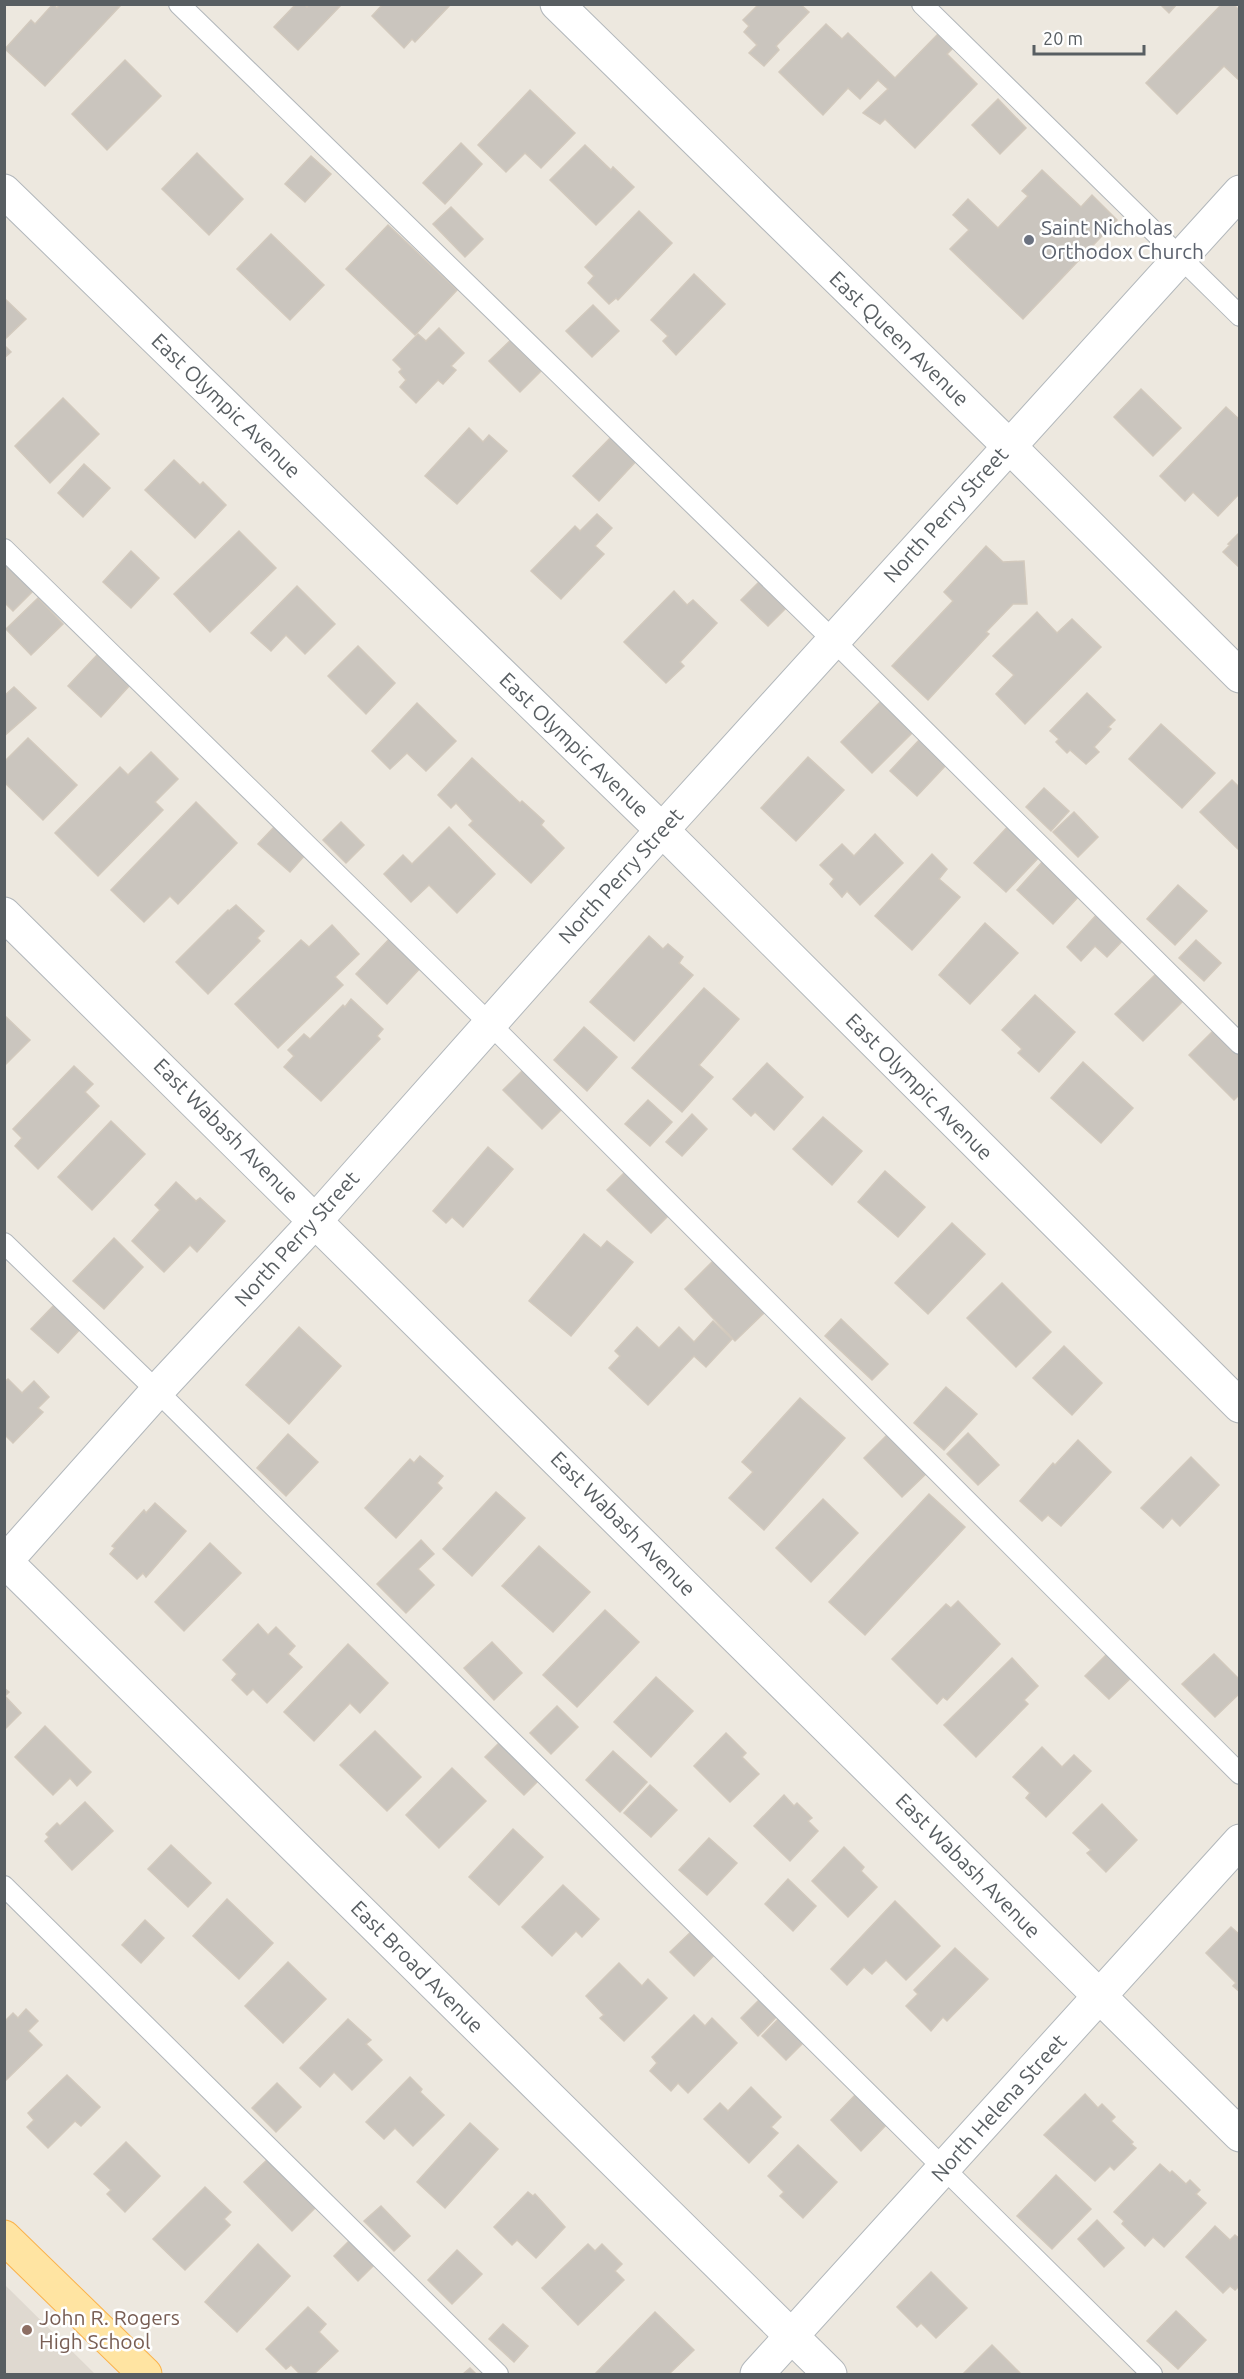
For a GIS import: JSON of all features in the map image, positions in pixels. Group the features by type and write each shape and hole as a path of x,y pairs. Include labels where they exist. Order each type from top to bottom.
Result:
{"main road":[{"path":"4,2237 145,2374"}],"street":[{"name":"East Queen Avenue","path":"557,4 1239,676"},
{"name":"East Olympic Avenue","path":"4,191 662,830 1239,1406"},
{"name":"North Perry Street","path":"5,1561 157,1391 316,1220 662,830 1239,192"},
{"name":"East Wabash Avenue","path":"4,914 1239,2135"},
{"name":"East Broad Avenue","path":"5,1561 830,2374"},
{"name":"North Helena Street","path":"757,2374 1239,1841"}],"lane":[{"path":"179,4 834,640 1239,1044"},
{"path":"922,4 1239,315"},
{"path":"4,549 490,1024 1239,1774"},
{"path":"4,1243 157,1391 1152,2374"},
{"path":"4,1886 498,2374"}],"shaded area":[{"name":"John R. Rogers High School","path":"5,2285 95,2374 5,2374"}],"building":[{"path":"53,4 57,8 60,4 118,4 120,6 45,86 5,49 31,20 35,24"},
{"path":"296,4 304,4 307,7 309,4 342,4 298,50 274,27"},
{"path":"383,4 451,4 415,42 412,39 404,48 372,16"},
{"path":"759,4 800,4 809,12 776,46 779,50 764,66 749,53 757,45 744,32 749,26 743,20"},
{"path":"1160,4 1177,4 1169,13"},
{"path":"1222,4 1233,4 1240,11 1240,81 1224,66 1177,114 1146,83"},
{"path":"826,24 842,39 848,33 895,78 938,34 953,48 947,54 977,84 915,148 885,119 880,124 863,113 888,89 878,80 860,99 848,88 823,115 779,72"},
{"path":"125,60 161,96 107,150 72,114"},
{"path":"530,90 575,133 541,168 525,153 506,172 478,145"},
{"path":"998,99 1026,128 1000,154 972,125"},
{"path":"461,143 482,164 445,204 423,183"},
{"path":"585,145 611,170 613,167 634,187 596,225 550,180"},
{"path":"197,153 243,199 209,235 162,189"},
{"path":"311,156 331,174 305,202 285,184"},
{"name":"Saint Nicholas Orthodox Church","path":"1042,170 1081,207 1092,195 1117,220 1023,319 950,249 969,230 953,215 968,199 998,228 1028,196 1022,191"},
{"path":"451,207 483,239 465,257 433,224"},
{"path":"639,211 672,243 618,300 616,298 609,304 588,283 594,276 585,267"},
{"path":"388,225 457,290 415,335 346,269"},
{"path":"271,234 324,285 290,320 237,269"},
{"path":"694,274 725,304 676,355 663,341 668,336 651,320"},
{"path":"4,298 26,319 4,340"},
{"path":"593,305 619,331 592,357 566,331"},
{"path":"439,328 464,353 451,366 456,370 443,384 438,380 416,403 400,387 406,380 399,372 402,369 393,360 418,334 426,341"},
{"path":"515,336 545,367 520,392 489,361"},
{"path":"4,345 11,352 4,358"},
{"path":"1141,389 1181,428 1153,456 1114,417"},
{"path":"63,398 99,434 50,483 15,446"},
{"path":"1226,407 1240,420 1240,493 1218,516 1193,492 1185,501 1160,476"},
{"path":"469,428 483,442 489,435 507,451 457,504 425,476"},
{"path":"614,434 639,458 599,501 573,476"},
{"path":"174,460 200,485 203,482 226,505 195,538 145,490"},
{"path":"84,464 110,488 83,517 58,493"},
{"path":"597,514 612,528 595,546 604,554 561,599 531,571 575,526 580,531"},
{"path":"239,531 276,568 210,632 174,594"},
{"path":"1240,532 1240,568 1223,552"},
{"path":"986,546 1003,562 1024,561 1027,604 1013,604 986,632 989,634 928,700 892,666 953,601 944,592"},
{"path":"131,551 159,578 131,608 103,582"},
{"path":"4,562 34,590 13,611 4,602"},
{"path":"764,577 791,603 768,626 741,600"},
{"path":"297,586 335,624 305,654 286,635 271,651 251,633"},
{"path":"674,591 687,605 693,600 717,623 680,662 684,666 666,683 624,642"},
{"path":"38,598 63,624 31,655 6,629"},
{"path":"1037,612 1057,633 1072,619 1101,647 1025,724 996,694 1014,675 993,656"},
{"path":"358,646 395,683 366,714 328,676"},
{"path":"97,655 130,685 101,717 68,686"},
{"path":"14,687 36,708 4,736 4,696"},
{"path":"1087,693 1115,720 1108,727 1111,729 1094,747 1099,752 1086,764 1070,750 1067,753 1056,742 1059,739 1050,731"},
{"path":"884,698 916,729 872,773 841,742"},
{"path":"417,703 456,741 426,771 407,753 390,769 372,751"},
{"path":"1161,724 1215,773 1182,808 1129,759"},
{"path":"28,738 77,785 43,820 4,782 4,762"},
{"path":"920,739 947,764 917,796 890,771"},
{"path":"151,752 178,779 155,802 163,810 98,876 55,833 120,767 128,775"},
{"path":"808,757 844,790 796,841 761,808"},
{"path":"472,758 520,803 522,801 544,821 541,825 564,848 531,883 469,825 473,821 456,803 451,808 438,795"},
{"path":"1232,780 1240,788 1240,851 1200,812"},
{"path":"1044,788 1069,811 1051,831 1026,807"},
{"path":"196,802 237,843 178,904 170,896 144,922 111,890"},
{"path":"1074,812 1098,837 1078,857 1053,832"},
{"path":"341,822 364,845 346,863 323,840"},
{"path":"1011,823 1043,853 1006,892 974,863"},
{"path":"274,827 305,855 290,872 258,844"},
{"path":"449,827 495,874 457,913 429,885 411,902 384,874 403,855 412,864"},
{"path":"875,834 903,863 860,905 847,891 842,897 830,884 834,879 820,865 842,844 854,856"},
{"path":"932,854 947,869 939,879 960,897 912,950 875,916"},
{"path":"1043,861 1080,895 1053,924 1017,890"},
{"path":"1178,885 1207,911 1175,945 1147,919"},
{"path":"236,905 264,931 257,938 260,941 208,994 176,962 228,910"},
{"path":"1099,912 1126,937 1107,957 1095,946 1081,961 1067,947"},
{"path":"985,923 1018,953 970,1004 939,975"},
{"path":"332,925 359,954 335,977 343,985 278,1048 235,1004 301,940 309,947"},
{"path":"392,936 423,965 387,1004 356,974"},
{"path":"649,936 663,949 668,944 683,957 679,963 693,975 634,1041 590,1002"},
{"path":"1196,940 1221,963 1204,981 1179,958"},
{"path":"1159,971 1186,998 1143,1041 1115,1014"},
{"path":"704,988 739,1019 699,1065 713,1077 682,1112 632,1068"},
{"path":"1035,995 1075,1032 1039,1072 1018,1053 1022,1049 1002,1030"},
{"path":"351,999 383,1029 377,1036 380,1039 321,1101 284,1067 294,1056 288,1050 304,1034 310,1039"},
{"path":"4,1015 30,1040 4,1066"},
{"path":"1218,1026 1240,1047 1240,1094 1234,1100 1189,1055"},
{"path":"584,1027 617,1057 587,1091 554,1060"},
{"path":"1083,1062 1133,1108 1101,1143 1051,1098"},
{"path":"767,1063 803,1097 774,1130 755,1112 751,1116 733,1099"},
{"path":"74,1066 93,1084 85,1092 99,1106 38,1169 15,1146 22,1138 13,1129"},
{"path":"525,1068 564,1107 542,1129 503,1090"},
{"path":"648,1100 672,1122 650,1146 625,1124"},
{"path":"692,1114 707,1129 682,1156 666,1142"},
{"path":"823,1117 862,1151 832,1185 793,1149"},
{"path":"111,1121 145,1154 92,1210 58,1177"},
{"path":"488,1147 513,1169 463,1227 452,1217 446,1223 433,1211"},
{"path":"628,1169 672,1212 651,1233 607,1190"},
{"path":"885,1171 925,1207 898,1237 858,1202"},
{"path":"176,1182 196,1201 200,1198 225,1221 197,1252 190,1245 164,1272 132,1241 160,1210 155,1205"},
{"path":"952,1223 985,1254 928,1314 895,1283"},
{"path":"584,1234 601,1248 607,1241 633,1262 571,1336 529,1301"},
{"path":"114,1238 143,1267 104,1309 73,1281"},
{"path":"714,1260 765,1312 735,1341 685,1289"},
{"path":"1002,1283 1051,1332 1016,1367 967,1318"},
{"path":"57,1302 83,1326 58,1353 31,1329"},
{"path":"841,1319 888,1364 872,1380 825,1336"},
{"path":"713,1321 732,1339 706,1367 694,1356 648,1405 609,1368 620,1356 615,1351 637,1327 659,1348 679,1327 694,1342"},
{"path":"299,1327 341,1366 289,1424 246,1385"},
{"path":"1064,1346 1102,1383 1072,1415 1033,1378"},
{"path":"8,1379 22,1393 34,1381 49,1397 38,1408 43,1412 13,1443 4,1434 4,1382"},
{"path":"946,1387 977,1414 944,1450 914,1423"},
{"path":"800,1398 845,1438 764,1530 729,1498 753,1472 742,1462"},
{"path":"892,1430 931,1469 902,1497 864,1458"},
{"path":"968,1433 999,1465 978,1485 947,1454"},
{"path":"288,1434 318,1462 286,1496 257,1468"},
{"path":"1078,1440 1111,1472 1061,1526 1048,1515 1042,1521 1020,1501 1053,1463 1055,1465"},
{"path":"420,1456 443,1476 437,1483 442,1488 396,1538 365,1508 410,1459 414,1463"},
{"path":"1191,1457 1219,1485 1180,1526 1172,1518 1163,1528 1141,1508"},
{"path":"496,1492 525,1518 472,1576 443,1549"},
{"path":"929,1494 965,1527 865,1635 829,1602"},
{"path":"823,1499 858,1533 811,1582 776,1548"},
{"path":"155,1503 186,1531 146,1577 143,1573 137,1579 110,1554 115,1548 112,1546 144,1510 146,1513"},
{"path":"421,1540 434,1554 418,1569 434,1585 406,1613 377,1584"},
{"path":"210,1543 241,1573 184,1631 155,1602"},
{"path":"539,1546 590,1592 553,1632 502,1586"},
{"path":"958,1601 1000,1644 947,1700 943,1697 937,1704 892,1659 946,1604 951,1608"},
{"path":"605,1610 639,1642 577,1707 543,1675"},
{"path":"258,1624 268,1635 276,1627 295,1646 288,1654 302,1667 267,1703 253,1689 247,1695 232,1680 237,1674 223,1660"},
{"path":"492,1642 522,1673 494,1700 464,1668"},
{"path":"348,1644 388,1683 360,1713 350,1703 314,1741 284,1712"},
{"path":"1112,1649 1136,1673 1109,1699 1085,1676"},
{"path":"1214,1654 1240,1680 1240,1693 1215,1717 1182,1684"},
{"path":"1012,1658 1038,1686 1024,1700 1028,1704 976,1757 944,1725"},
{"path":"656,1677 693,1711 651,1757 614,1722"},
{"path":"4,1688 9,1692 5,1696 21,1713 4,1730"},
{"path":"557,1706 578,1727 551,1754 530,1733"},
{"path":"45,1726 91,1772 77,1786 70,1778 53,1795 15,1757"},
{"path":"375,1731 421,1777 387,1811 340,1765"},
{"path":"726,1733 746,1753 742,1757 759,1774 730,1802 694,1766"},
{"path":"505,1737 544,1775 524,1795 485,1757"},
{"path":"1042,1747 1062,1767 1074,1755 1091,1771 1046,1817 1026,1798 1030,1793 1013,1777"},
{"path":"613,1751 647,1782 620,1812 586,1780"},
{"path":"452,1768 486,1801 439,1848 406,1815"},
{"path":"650,1785 677,1810 651,1837 624,1813"},
{"path":"784,1795 794,1806 797,1803 812,1818 808,1821 818,1831 790,1861 754,1826"},
{"path":"85,1802 113,1831 72,1870 45,1841 49,1837 46,1834 57,1823 60,1826"},
{"path":"1102,1804 1137,1840 1106,1872 1087,1853 1091,1850 1073,1833"},
{"path":"513,1829 543,1857 499,1905 469,1877"},
{"path":"709,1838 737,1863 707,1895 679,1870"},
{"path":"171,1845 211,1883 188,1907 148,1869"},
{"path":"844,1847 864,1867 861,1871 877,1887 848,1917 812,1881"},
{"path":"788,1879 816,1906 793,1931 765,1904"},
{"path":"563,1885 599,1919 582,1937 576,1931 552,1956 522,1927"},
{"path":"227,1899 273,1943 239,1979 193,1936"},
{"path":"895,1901 940,1946 906,1980 886,1960 872,1974 864,1967 847,1985 831,1969"},
{"path":"145,1920 164,1938 141,1963 122,1945"},
{"path":"1231,1927 1240,1935 1240,1992 1233,1986 1236,1983 1206,1953"},
{"path":"695,1928 719,1950 694,1976 670,1952"},
{"path":"955,1948 988,1979 947,2021 943,2017 931,2031 906,2006 918,1994 914,1990"},
{"path":"288,1962 326,1999 283,2043 245,2006"},
{"path":"619,1963 642,1986 648,1979 667,1998 624,2041 600,2018 604,2015 586,1996"},
{"path":"764,1995 781,2012 758,2036 741,2018"},
{"path":"26,2009 38,2021 28,2031 42,2045 4,2082 4,2022 13,2013 18,2018"},
{"path":"694,2015 705,2026 712,2018 737,2043 688,2093 678,2083 671,2091 650,2071 657,2063 652,2057"},
{"path":"781,2016 805,2041 786,2060 762,2036"},
{"path":"348,2019 371,2040 366,2044 382,2060 352,2090 334,2072 320,2087 300,2068"},
{"path":"67,2075 100,2107 81,2126 75,2121 48,2148 27,2127 34,2120 28,2113"},
{"path":"410,2077 422,2089 420,2092 444,2115 413,2146 395,2128 384,2139 366,2122"},
{"path":"277,2083 301,2107 276,2132 252,2108"},
{"path":"751,2087 781,2117 771,2127 778,2133 749,2163 704,2119 720,2103 728,2111"},
{"path":"858,2092 889,2122 861,2151 831,2120"},
{"path":"1085,2094 1098,2108 1102,2104 1115,2117 1111,2121 1133,2142 1131,2144 1136,2148 1114,2170 1110,2166 1095,2181 1044,2135"},
{"path":"470,2123 498,2149 445,2208 417,2182"},
{"path":"126,2142 160,2176 125,2212 107,2194 111,2190 94,2174"},
{"path":"798,2145 837,2182 803,2218 780,2196 784,2192 768,2176"},
{"path":"270,2157 318,2205 292,2231 244,2182"},
{"path":"1160,2164 1186,2184 1190,2180 1200,2190 1196,2194 1206,2203 1164,2247 1153,2237 1145,2246 1122,2224 1124,2221 1114,2212"},
{"path":"1056,2175 1091,2209 1052,2249 1017,2216"},
{"path":"205,2187 231,2212 224,2219 230,2225 185,2270 153,2239"},
{"path":"528,2192 533,2196 535,2194 565,2227 536,2258 517,2240 512,2245 494,2227"},
{"path":"381,2206 410,2236 394,2251 364,2221"},
{"path":"1097,2220 1124,2248 1104,2267 1078,2239"},
{"path":"1215,2226 1230,2240 1235,2235 1240,2239 1240,2285 1235,2290 1230,2286 1223,2293 1186,2257"},
{"path":"351,2239 376,2263 358,2281 334,2256"},
{"path":"258,2244 290,2276 237,2332 205,2302"},
{"path":"588,2244 595,2251 602,2244 622,2264 615,2271 624,2280 578,2325 542,2288"},
{"path":"457,2250 482,2274 452,2304 428,2280"},
{"path":"931,2272 967,2308 936,2338 921,2323 917,2327 897,2307"},
{"path":"308,2307 326,2324 319,2332 338,2351 314,2374 300,2374 291,2365 286,2369 266,2349"},
{"path":"1176,2311 1206,2340 1178,2369 1147,2341"},
{"path":"655,2312 694,2350 669,2374 595,2374"},
{"path":"503,2324 528,2346 514,2362 489,2339"},
{"path":"992,2345 1021,2374 963,2374"},
{"path":"470,2368 476,2374 463,2374"}],"place":[{"name":"Saint Nicholas Orthodox Church","path":"1029,240"},
{"name":"John R. Rogers High School","path":"27,2330"}]}
